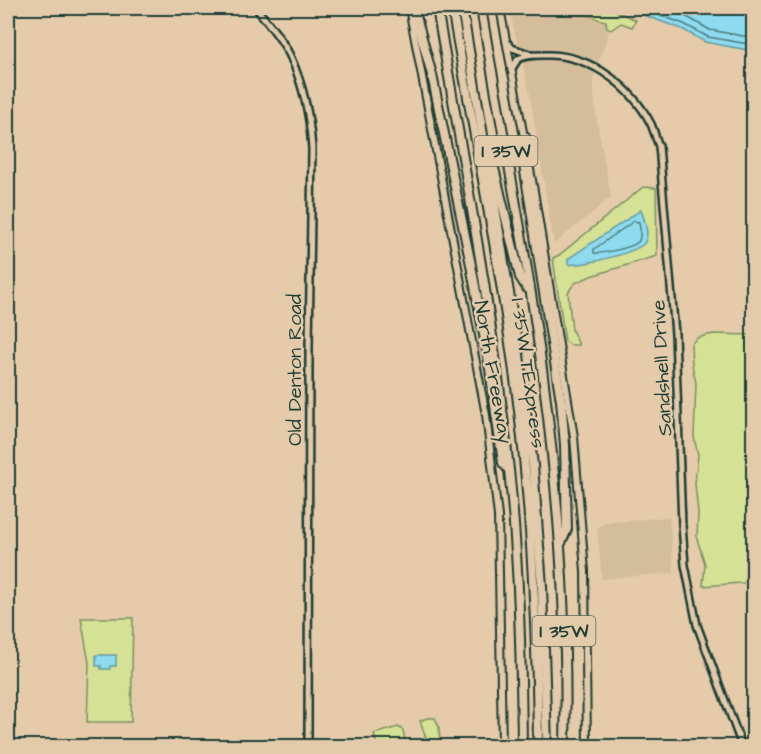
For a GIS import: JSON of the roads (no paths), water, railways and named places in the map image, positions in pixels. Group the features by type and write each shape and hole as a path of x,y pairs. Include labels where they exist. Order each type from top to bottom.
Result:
{"highway":[{"path":"409,8 416,16 435,87 489,362 503,463 509,471"},
{"name":"North Freeway","path":"437,8 494,342 509,471 519,614 522,747"},
{"name":"I 35W TEXpress","path":"452,8 504,314 519,418 534,588 538,747"},
{"name":"I 35W TEXpress","path":"462,8 518,346 533,465 544,622 547,747"},
{"name":"I 35W","path":"480,8 531,295 544,383 560,545 565,642 565,747"},
{"path":"476,89 518,270 531,295"},
{"path":"525,137 521,146 563,423 567,529 560,545"},
{"path":"517,747 522,720"}],"main road":[{"name":"North Freeway","path":"409,8 486,415 492,459 498,516 502,747"},
{"path":"500,8 525,137 566,375 574,437 585,571 587,747"}],"street":[{"name":"Old Denton Road","path":"256,8 290,56 304,96 310,123 312,149 308,747"},
{"name":"Sandshell Drive","path":"506,40 518,51 534,55 567,57 600,70 640,107 651,124 659,146 675,334 682,525 686,565 697,625 742,747"},
{"path":"511,72 518,59 534,55"}],"water":[{"path":"624,8 734,8 753,14 753,51 705,42 682,29"},
{"path":"641,210 647,234 641,246 609,258 568,264 568,259"},
{"path":"96,655 116,655 116,666 101,669 101,666 96,666"}]}
